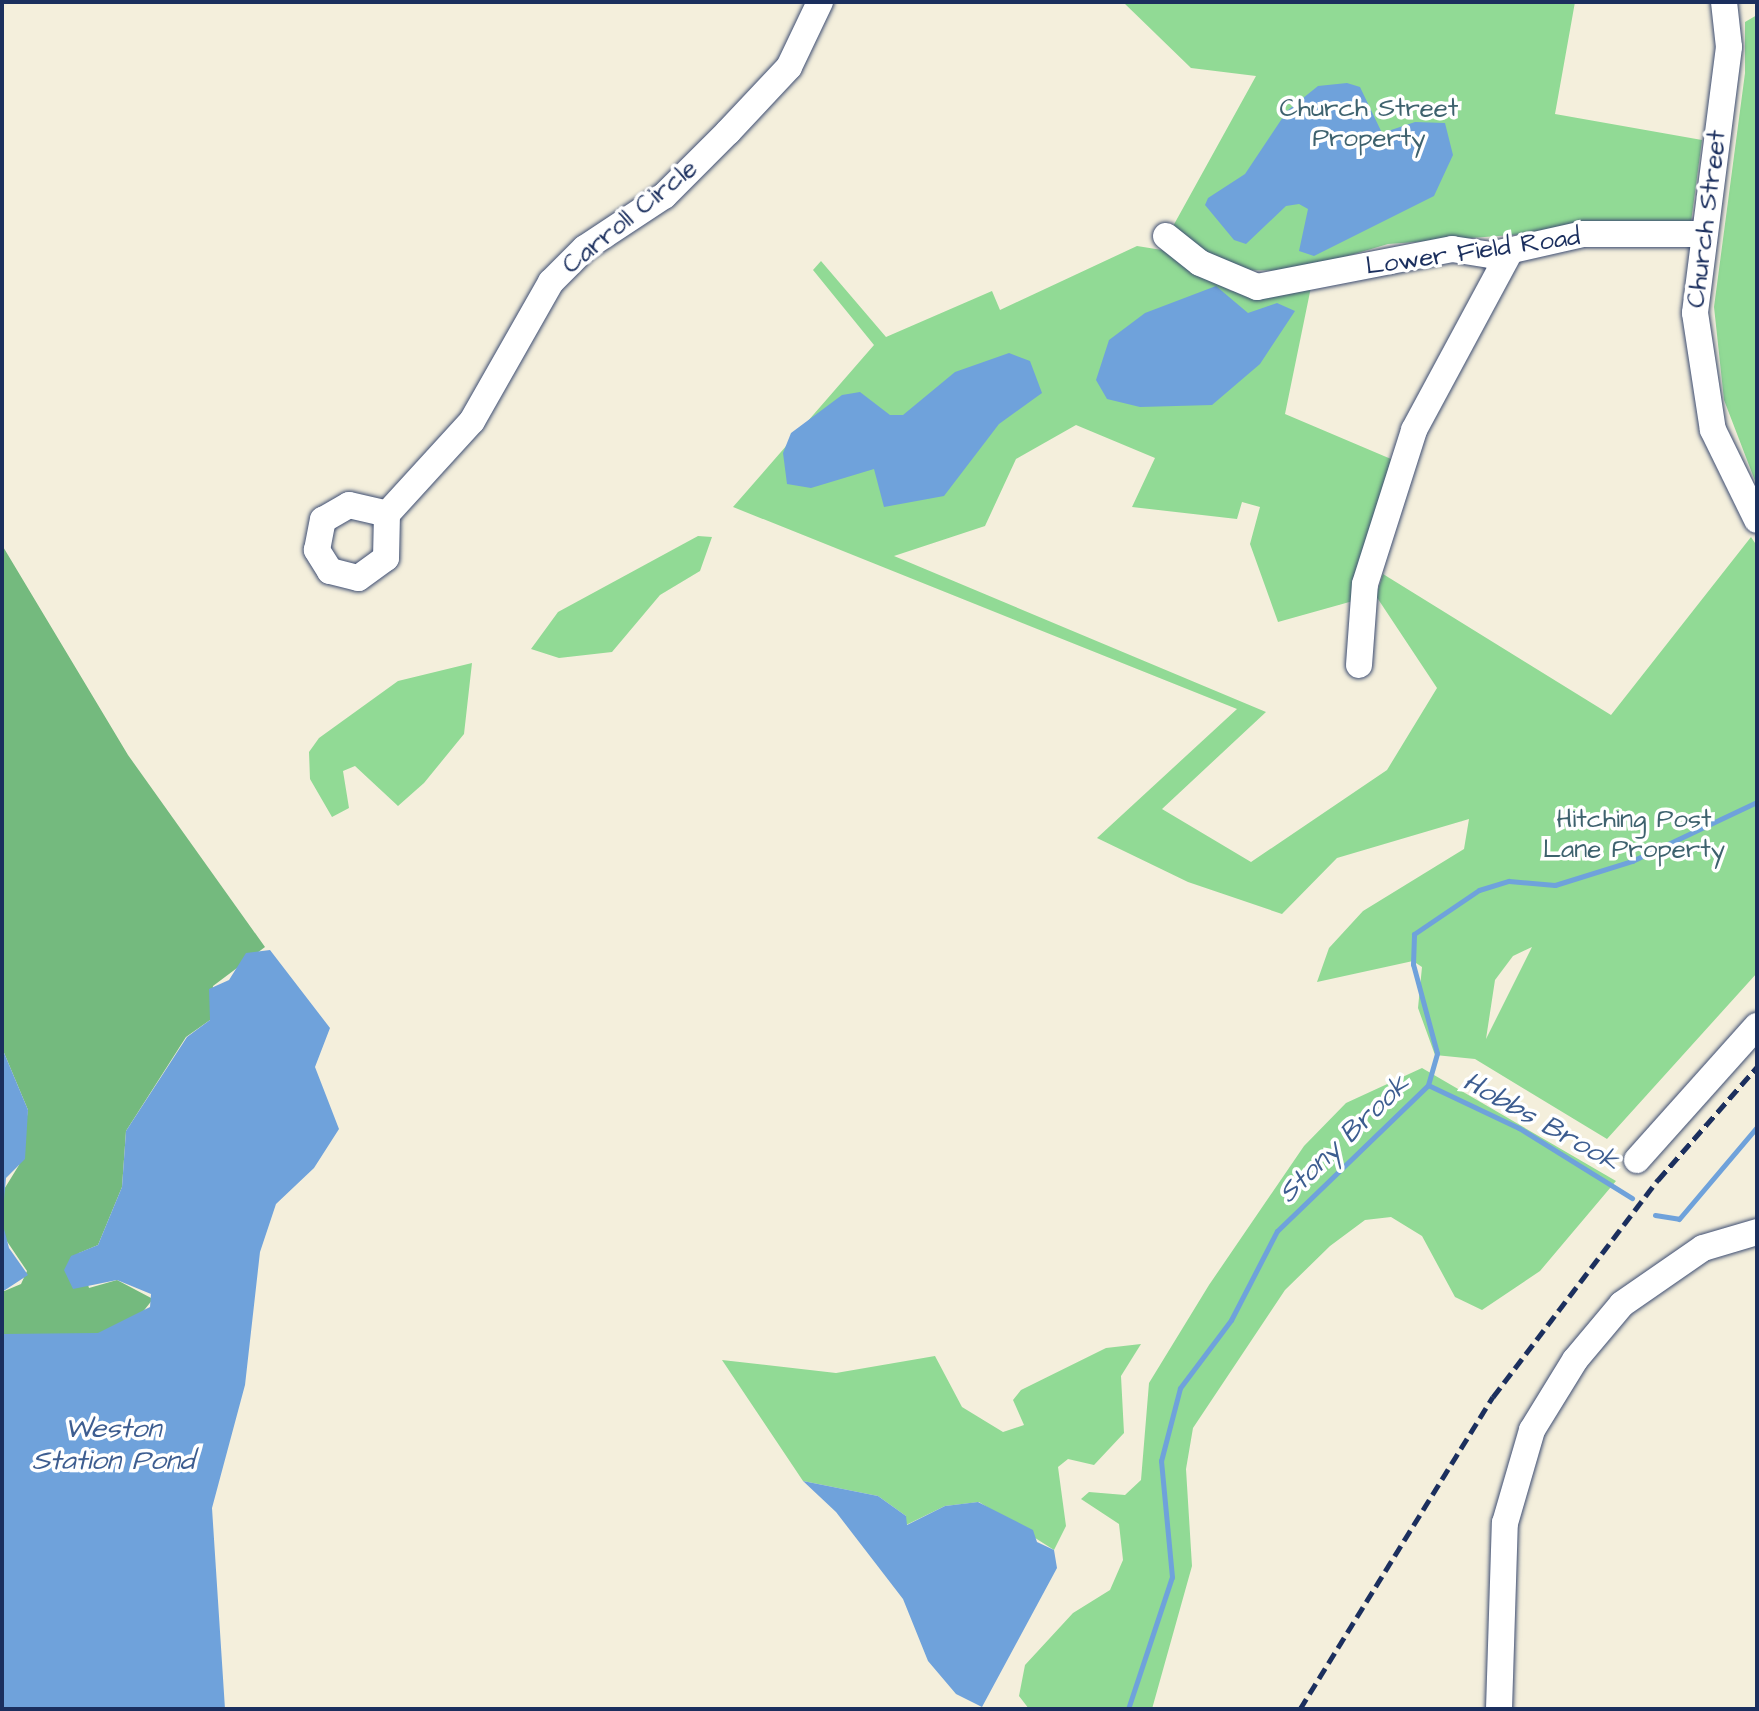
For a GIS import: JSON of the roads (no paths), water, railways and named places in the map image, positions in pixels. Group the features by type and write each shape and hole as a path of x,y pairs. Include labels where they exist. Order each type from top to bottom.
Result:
{"street":[{"name":"Carroll Circle","path":"387,514 472,421 551,282 585,248 664,196 728,132 789,67 820,2"},
{"name":"Church Street","path":"1724,2 1729,47 1701,234 1695,313 1702,388 1731,475 1757,520"},
{"name":"Lower Field Road","path":"1166,236 1200,263 1257,287 1452,249 1510,252 1583,234 1701,234"},
{"path":"1359,665 1365,584 1414,430 1510,252"},
{"path":"1637,1160 1757,1026"},
{"path":"1499,1709 1505,1523 1532,1430 1575,1360 1622,1304 1703,1248 1757,1232"}],"water":[{"path":"1347,83 1360,87 1382,133 1415,122 1445,123 1453,155 1434,196 1314,256 1299,251 1308,209 1299,204 1286,206 1246,244 1234,240 1205,205 1208,198 1245,174 1287,111 1318,86"},
{"path":"1216,286 1248,313 1277,303 1295,311 1260,364 1212,405 1140,407 1107,399 1096,380 1109,340 1145,313"},
{"path":"1009,353 1030,361 1042,393 999,424 944,496 884,507 874,469 811,488 787,484 783,453 791,433 842,395 860,392 890,415 903,415 955,372"},
{"name":"Weston Station Pond","path":"270,950 330,1028 315,1067 339,1129 314,1168 276,1204 260,1252 245,1385 212,1508 225,1709 2,1709 2,1334 98,1333 150,1307 151,1294 117,1280 73,1289 64,1270 71,1256 98,1245 122,1187 126,1131 187,1037 210,1020 209,989 229,980 246,953"},
{"path":"2,1048 28,1110 25,1159 6,1178 2,1221"},
{"path":"2,1221 9,1248 28,1275 2,1292"},
{"path":"803,1481 878,1496 906,1516 907,1525 945,1506 978,1502 1033,1530 1037,1542 1054,1550 1057,1568 982,1707 956,1694 928,1661 903,1599 836,1512"}],"waterway":[{"name":"Stony Brook","path":"1128,1709 1172,1577 1161,1461 1180,1388 1231,1320 1277,1231 1428,1085 1437,1053 1413,964 1414,934 1479,890 1509,881 1555,885 1632,861 1757,802"},
{"name":"Hobbs Brook","path":"1428,1085 1519,1128 1632,1198"},
{"name":"Hobbs Brook","path":"1655,1215 1679,1219 1757,1127"}],"railway":[{"path":"1300,1709 1493,1397 1658,1180 1757,1067"}],"park label":[{"name":"Church Street Property","path":"1369,124"},
{"name":"Hitching Post Lane Property","path":"1634,835"}]}
